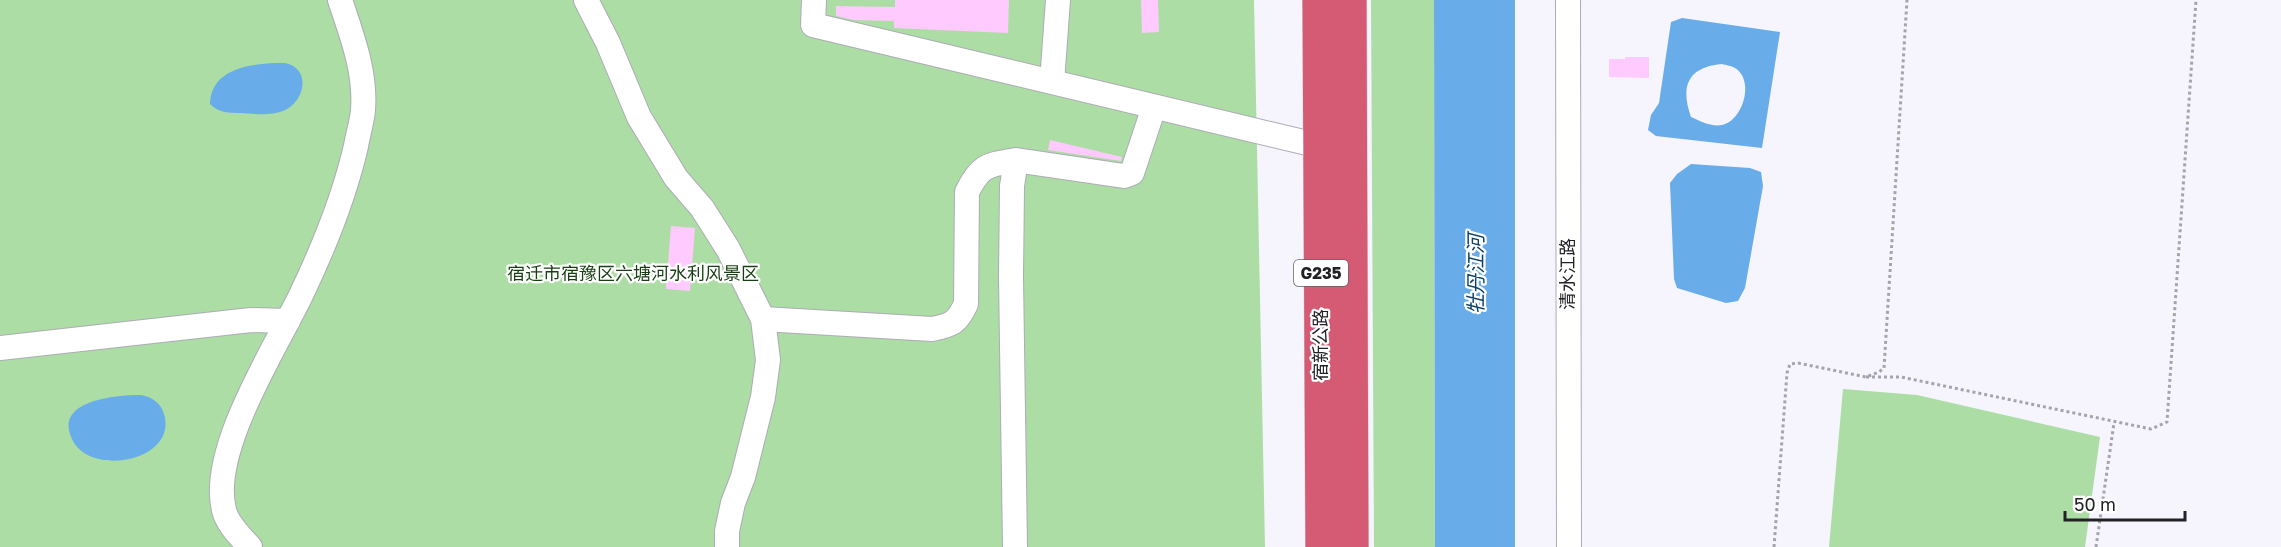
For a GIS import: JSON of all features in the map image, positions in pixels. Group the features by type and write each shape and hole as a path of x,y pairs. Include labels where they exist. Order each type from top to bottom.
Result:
{"highway":[{"name":"宿新公路","path":"1319,0 1335,146 1352,547"},
{"name":"宿新公路","path":"1322,547 1335,146 1350,0"}],"street":[{"path":"250,547 237,533 224,512 223,471 235,426 288,321 337,214 353,160 363,111 363,76 355,43 340,0"},
{"path":"585,0 608,43 639,117 676,178 702,208 728,249 763,319 768,360 763,397 743,477 731,512 727,531 727,547"},
{"path":"814,0 813,25 1154,107 1335,146"},
{"path":"1052,82 1058,0"},
{"name":"清水江路","path":"1568,0 1569,547"},
{"path":"763,319 932,329 950,325 960,317 966,304 967,192 974,178 986,165 1016,160 1124,176 1132,174 1154,107"},
{"path":"1015,547 1011,276 1012,186 1016,160"},
{"path":"0,348 251,320 288,321"}],"path":[{"path":"1866,377 1884,368 1907,0"},
{"path":"1774,547 1787,373 1790,364 1798,363 1866,377 1901,377 2151,429 2167,422 2196,0"},
{"path":"2096,547 2114,423"}],"green space":[{"name":"宿迁市宿豫区六塘河水利风景区","path":"0,0 1254,0 1265,547 0,547"},
{"path":"1371,0 1434,0 1435,547 1374,547"},
{"path":"1843,389 1917,395 2100,437 2085,547 1829,547"}],"water":[{"name":"牡丹江河","path":"1434,0 1515,0 1515,547 1435,547"},
{"path":"1682,18 1780,32 1762,148 1656,136 1648,130 1651,115 1659,103 1671,22","holes":["1722,64 1735,68 1741,74 1745,90 1741,108 1736,116 1722,125 1702,122 1691,117 1686,96 1690,80 1701,69"]},
{"path":"285,63 294,66 302,78 300,94 291,107 273,114 228,113 210,104 212,91 227,74 249,66"},
{"path":"1691,164 1750,168 1761,172 1763,186 1745,288 1738,301 1726,303 1677,288 1674,279 1670,183 1677,174"},
{"path":"141,395 156,401 164,414 165,430 158,443 146,453 131,459 114,461 97,459 83,452 73,441 69,427 71,417 79,408 117,396"}],"building":[{"path":"895,0 1009,0 1008,33 894,28 894,21 854,20 836,16 836,6 895,7"},
{"path":"1141,0 1158,0 1159,32 1142,33"},
{"path":"1625,57 1649,57 1649,78 1609,77 1609,59 1625,59"},
{"path":"1050,140 1122,157 1121,161 1048,150"},
{"path":"671,226 695,228 690,291 666,289"}]}
